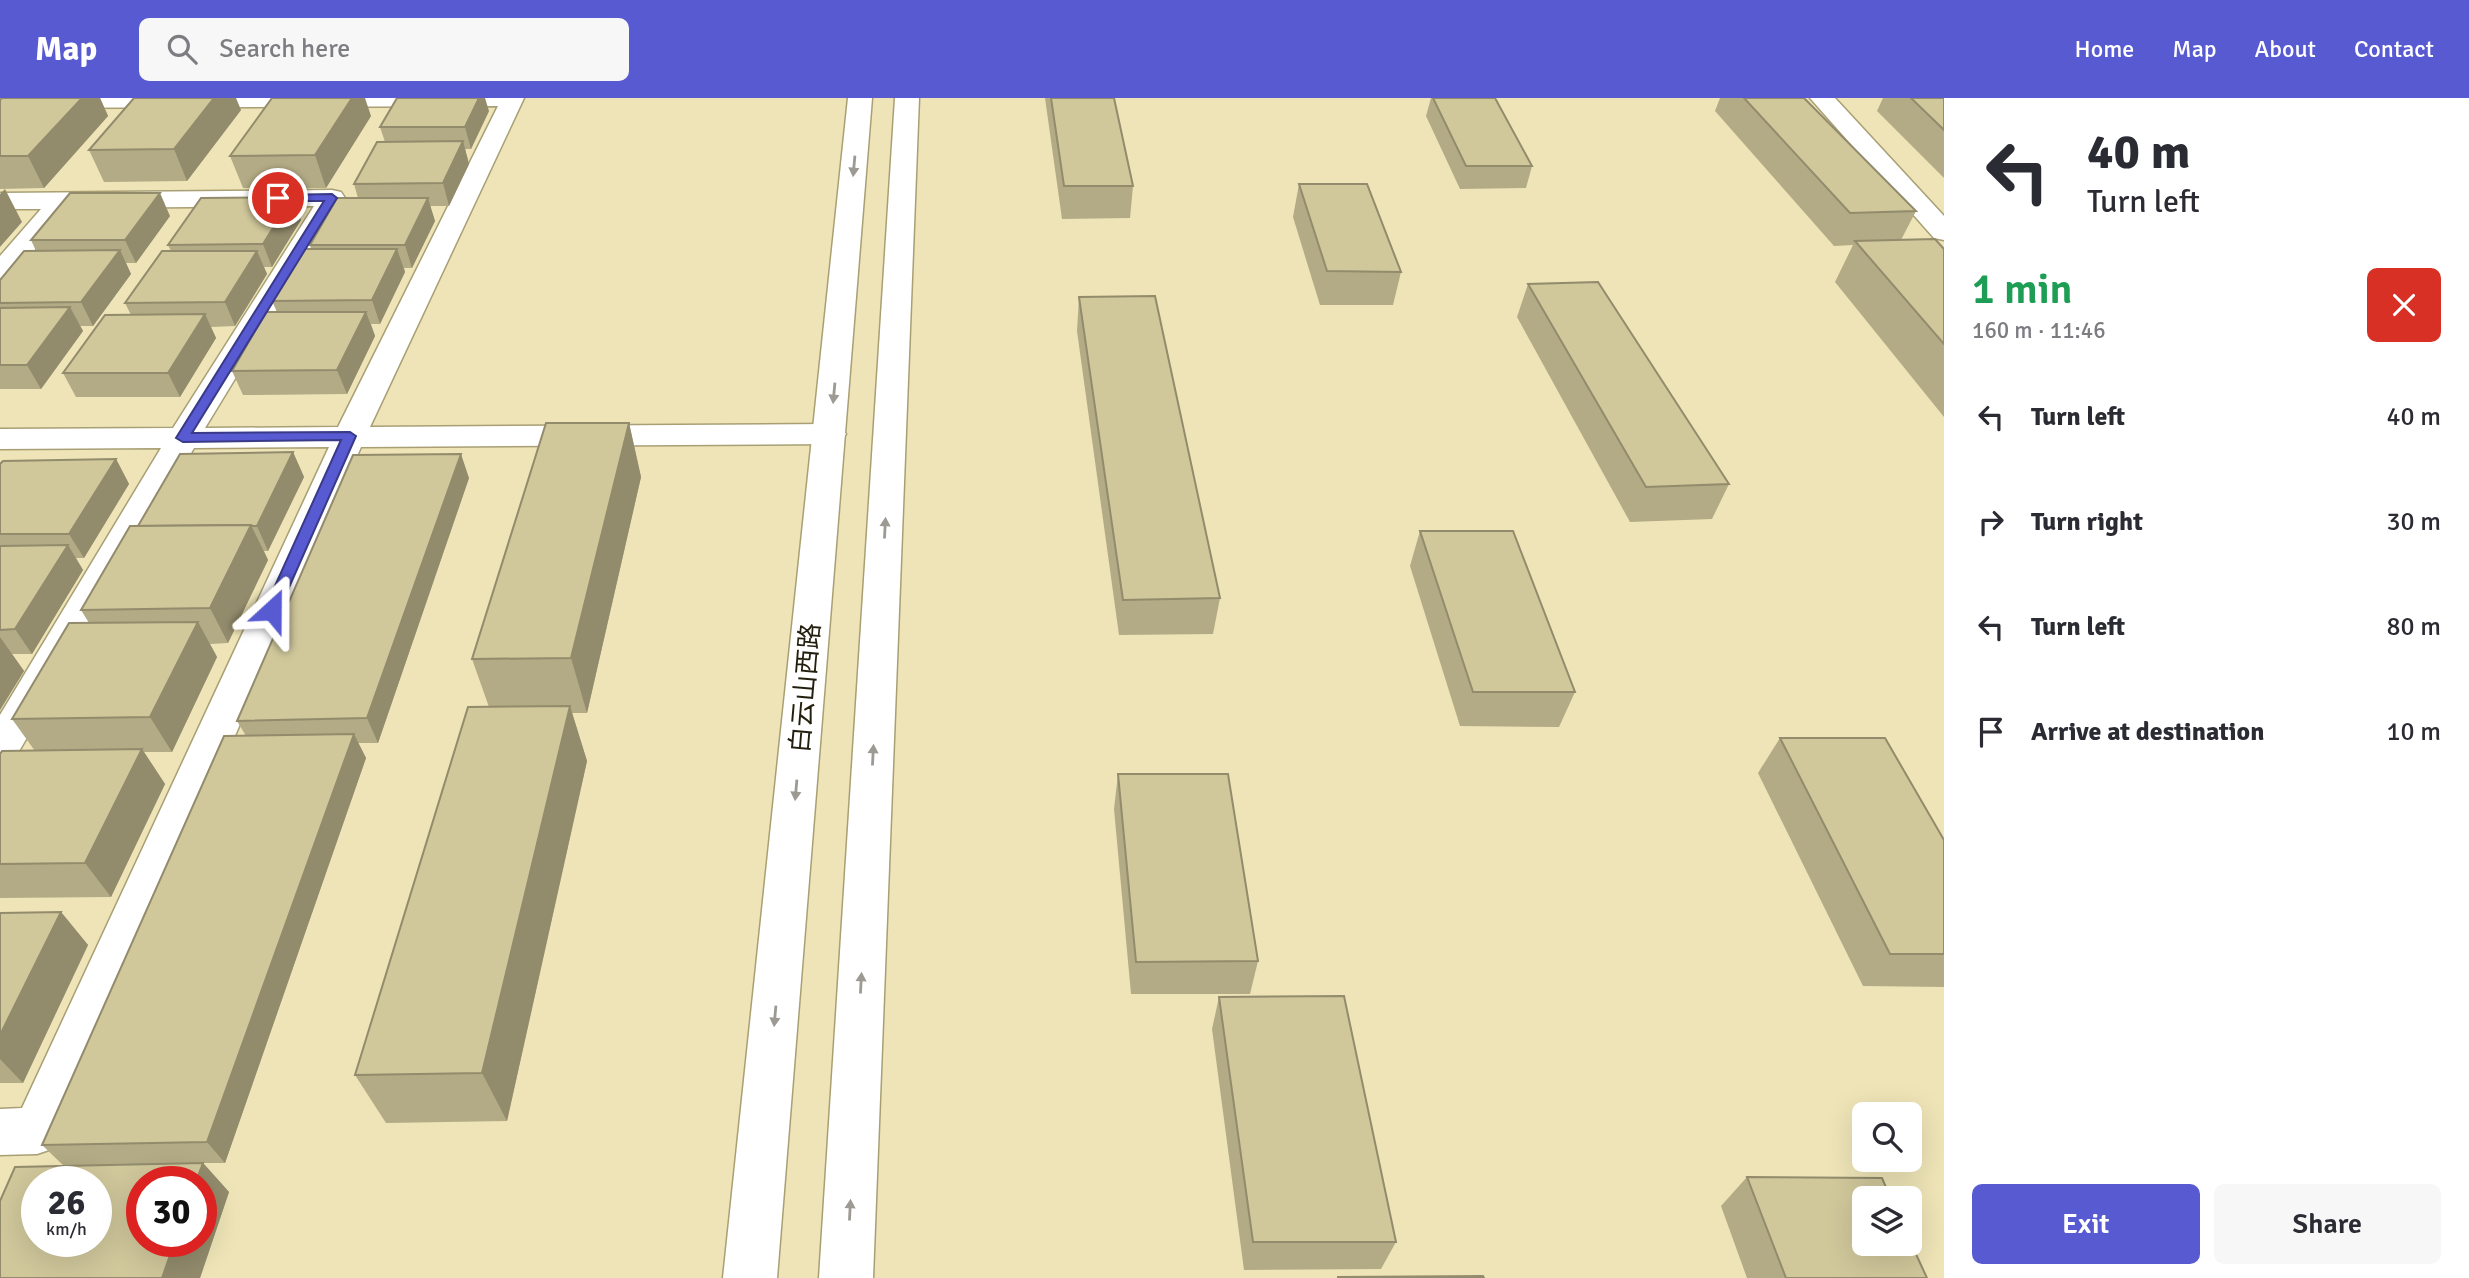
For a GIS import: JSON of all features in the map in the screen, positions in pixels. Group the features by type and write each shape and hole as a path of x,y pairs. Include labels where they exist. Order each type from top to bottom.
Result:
{"street":[{"name":"白云山西路","path":"750,1278 860,98"},
{"path":"846,1278 907,98"},
{"path":"1822,98 1944,232"},
{"path":"0,101 513,99 350,436 37,1131 0,1132"},
{"path":"0,201 332,198 183,438 0,749"},
{"path":"0,274 63,199"},
{"path":"0,439 830,433"}],"building":[{"path":"2,98 82,98 28,156 0,156"},
{"path":"134,98 214,98 174,149 89,150"},
{"path":"272,98 352,98 315,155 230,156"},
{"path":"397,98 479,98 465,127 380,127"},
{"path":"1051,98 1114,98 1133,186 1064,186"},
{"path":"1433,98 1495,98 1532,166 1466,166"},
{"path":"1744,98 1804,98 1916,211 1850,213"},
{"path":"1911,98 1944,98 1944,130"},
{"path":"463,141 443,183 354,184 377,142"},
{"path":"1299,184 1367,184 1401,272 1327,271"},
{"path":"70,193 160,193 125,240 31,240"},
{"path":"292,197 263,244 168,245 201,198"},
{"path":"337,198 428,198 405,245 310,245"},
{"path":"1935,239 1944,249 1944,344 1855,241"},
{"path":"302,249 397,249 372,300 272,301"},
{"path":"120,250 81,302 0,303 0,280 24,251"},
{"path":"162,251 257,251 225,302 125,303"},
{"path":"1598,282 1729,484 1646,487 1528,284"},
{"path":"1155,296 1220,598 1123,600 1079,297"},
{"path":"70,307 27,365 0,365 0,308"},
{"path":"266,312 366,312 337,370 232,371"},
{"path":"205,314 168,373 63,373 105,315"},
{"path":"546,423 629,423 571,658 472,659"},
{"path":"293,452 257,526 138,526 180,454"},
{"path":"461,454 367,718 237,721 353,455"},
{"path":"116,459 69,534 0,534 0,464 3,461"},
{"path":"251,525 210,608 81,610 130,526"},
{"path":"1420,531 1513,531 1575,692 1473,692"},
{"path":"68,545 15,629 0,630 0,546"},
{"path":"198,622 150,717 12,719 69,623"},
{"path":"570,706 482,1073 355,1075 468,707"},
{"path":"354,734 207,1142 42,1145 224,736"},
{"path":"1780,738 1885,738 1944,840 1944,954 1890,954"},
{"path":"142,749 85,863 0,864 2,751"},
{"path":"1118,774 1228,774 1258,961 1136,962"},
{"path":"61,912 0,1035 0,913"},
{"path":"1344,996 1396,1242 1253,1242 1219,997"},
{"path":"203,1163 202,1166 126,1166 126,1257 169,1257 162,1278 0,1278 0,1201 15,1167 21,1167 21,1257 112,1257 112,1166 62,1166"},
{"path":"1747,1177 1882,1178 1885,1186 1852,1186 1852,1256 1917,1256 1927,1278 1786,1278"},
{"path":"1338,1277 1484,1278 1338,1278"}],"route":[{"path":"272,610 350,436 183,438 332,198 278,198"}]}
